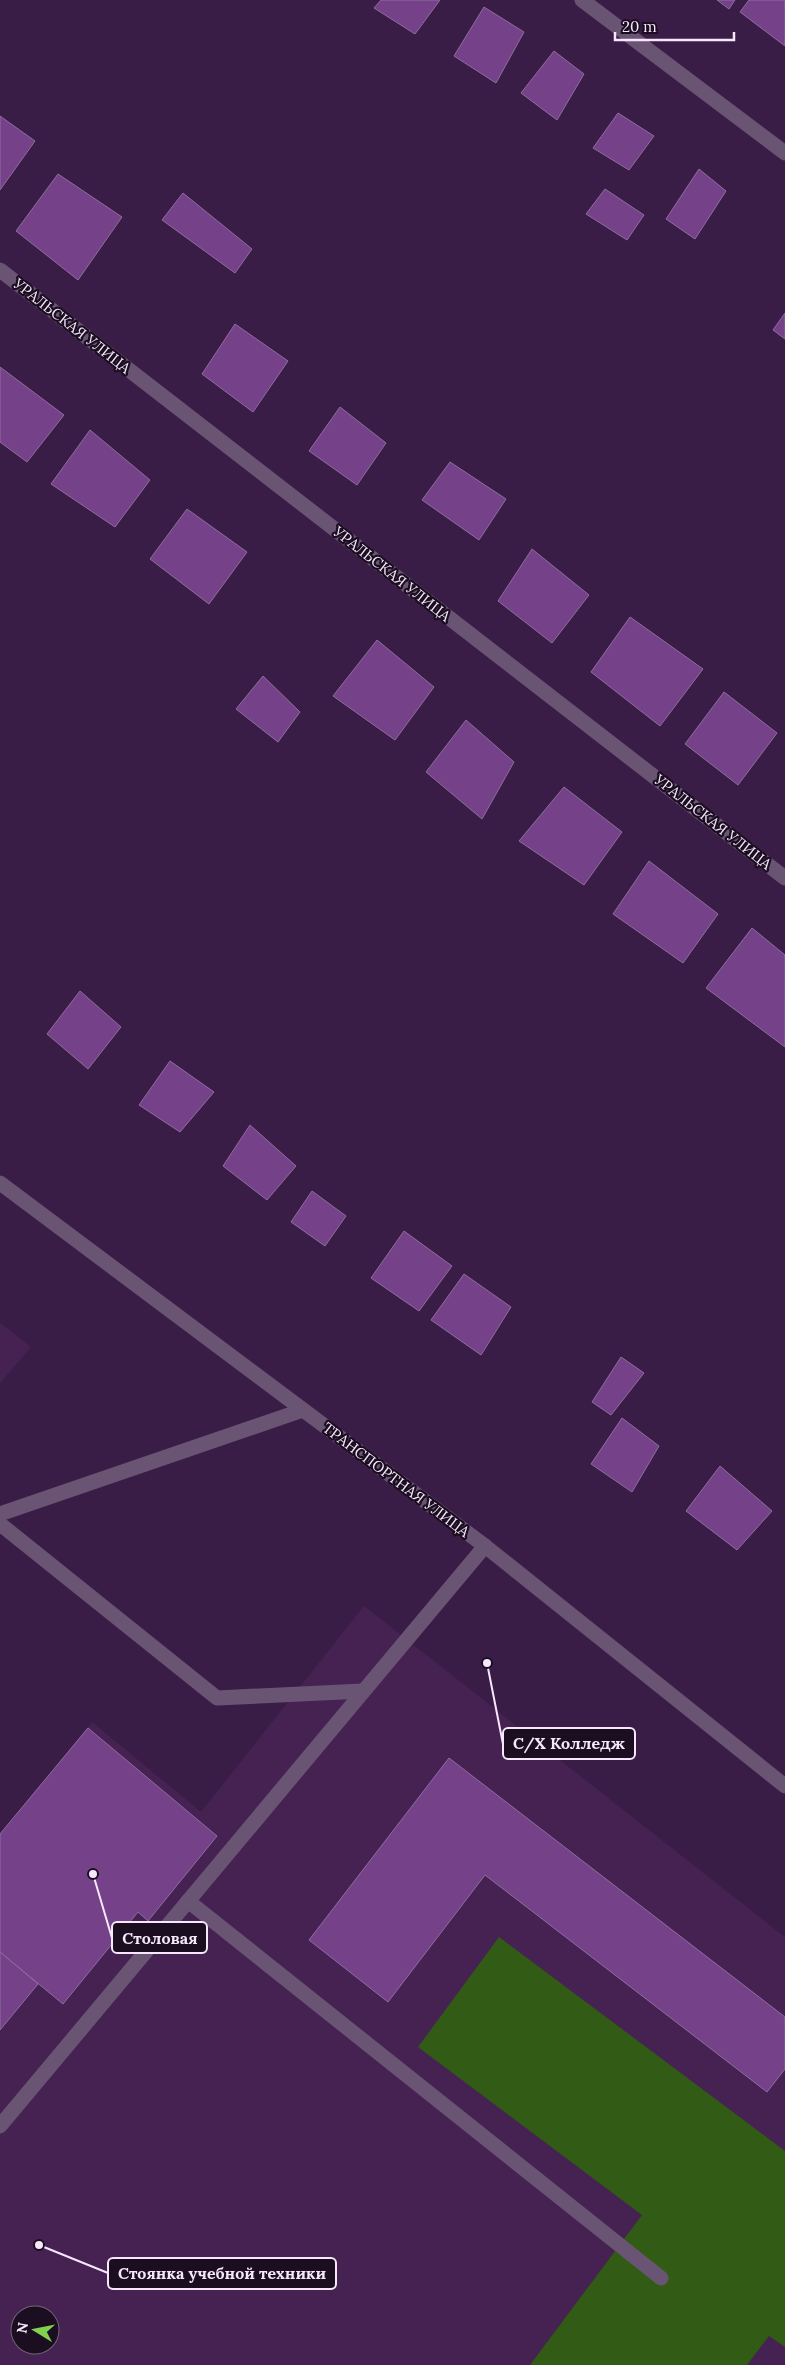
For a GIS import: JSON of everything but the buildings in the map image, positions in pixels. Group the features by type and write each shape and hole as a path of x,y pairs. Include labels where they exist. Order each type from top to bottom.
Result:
{"street":[{"path":"582,0 785,153"},
{"name":"УРАЛЬСКАЯ УЛИЦА","path":"0,270 785,878"},
{"name":"ТРАНСПОРТНАЯ УЛИЦА","path":"0,1183 485,1546 785,1786"},
{"path":"0,1514 303,1410"},
{"path":"0,1524 217,1698 363,1691"},
{"path":"0,2126 485,1546"},
{"path":"188,1901 661,2278"}],"shaded area":[{"path":"0,1323 31,1347 0,1383"},
{"path":"364,1606 785,1937 785,2365 0,2365 0,1834 92,1722 201,1812"}],"green space":[{"path":"499,1937 785,2151 785,2347 769,2336 747,2365 530,2365 642,2215 418,2047"}],"place":[{"name":"С/Х Колледж","path":"487,1663"},
{"name":"Столовая","path":"93,1874"},
{"name":"Стоянка учебной техники","path":"39,2245"}]}
